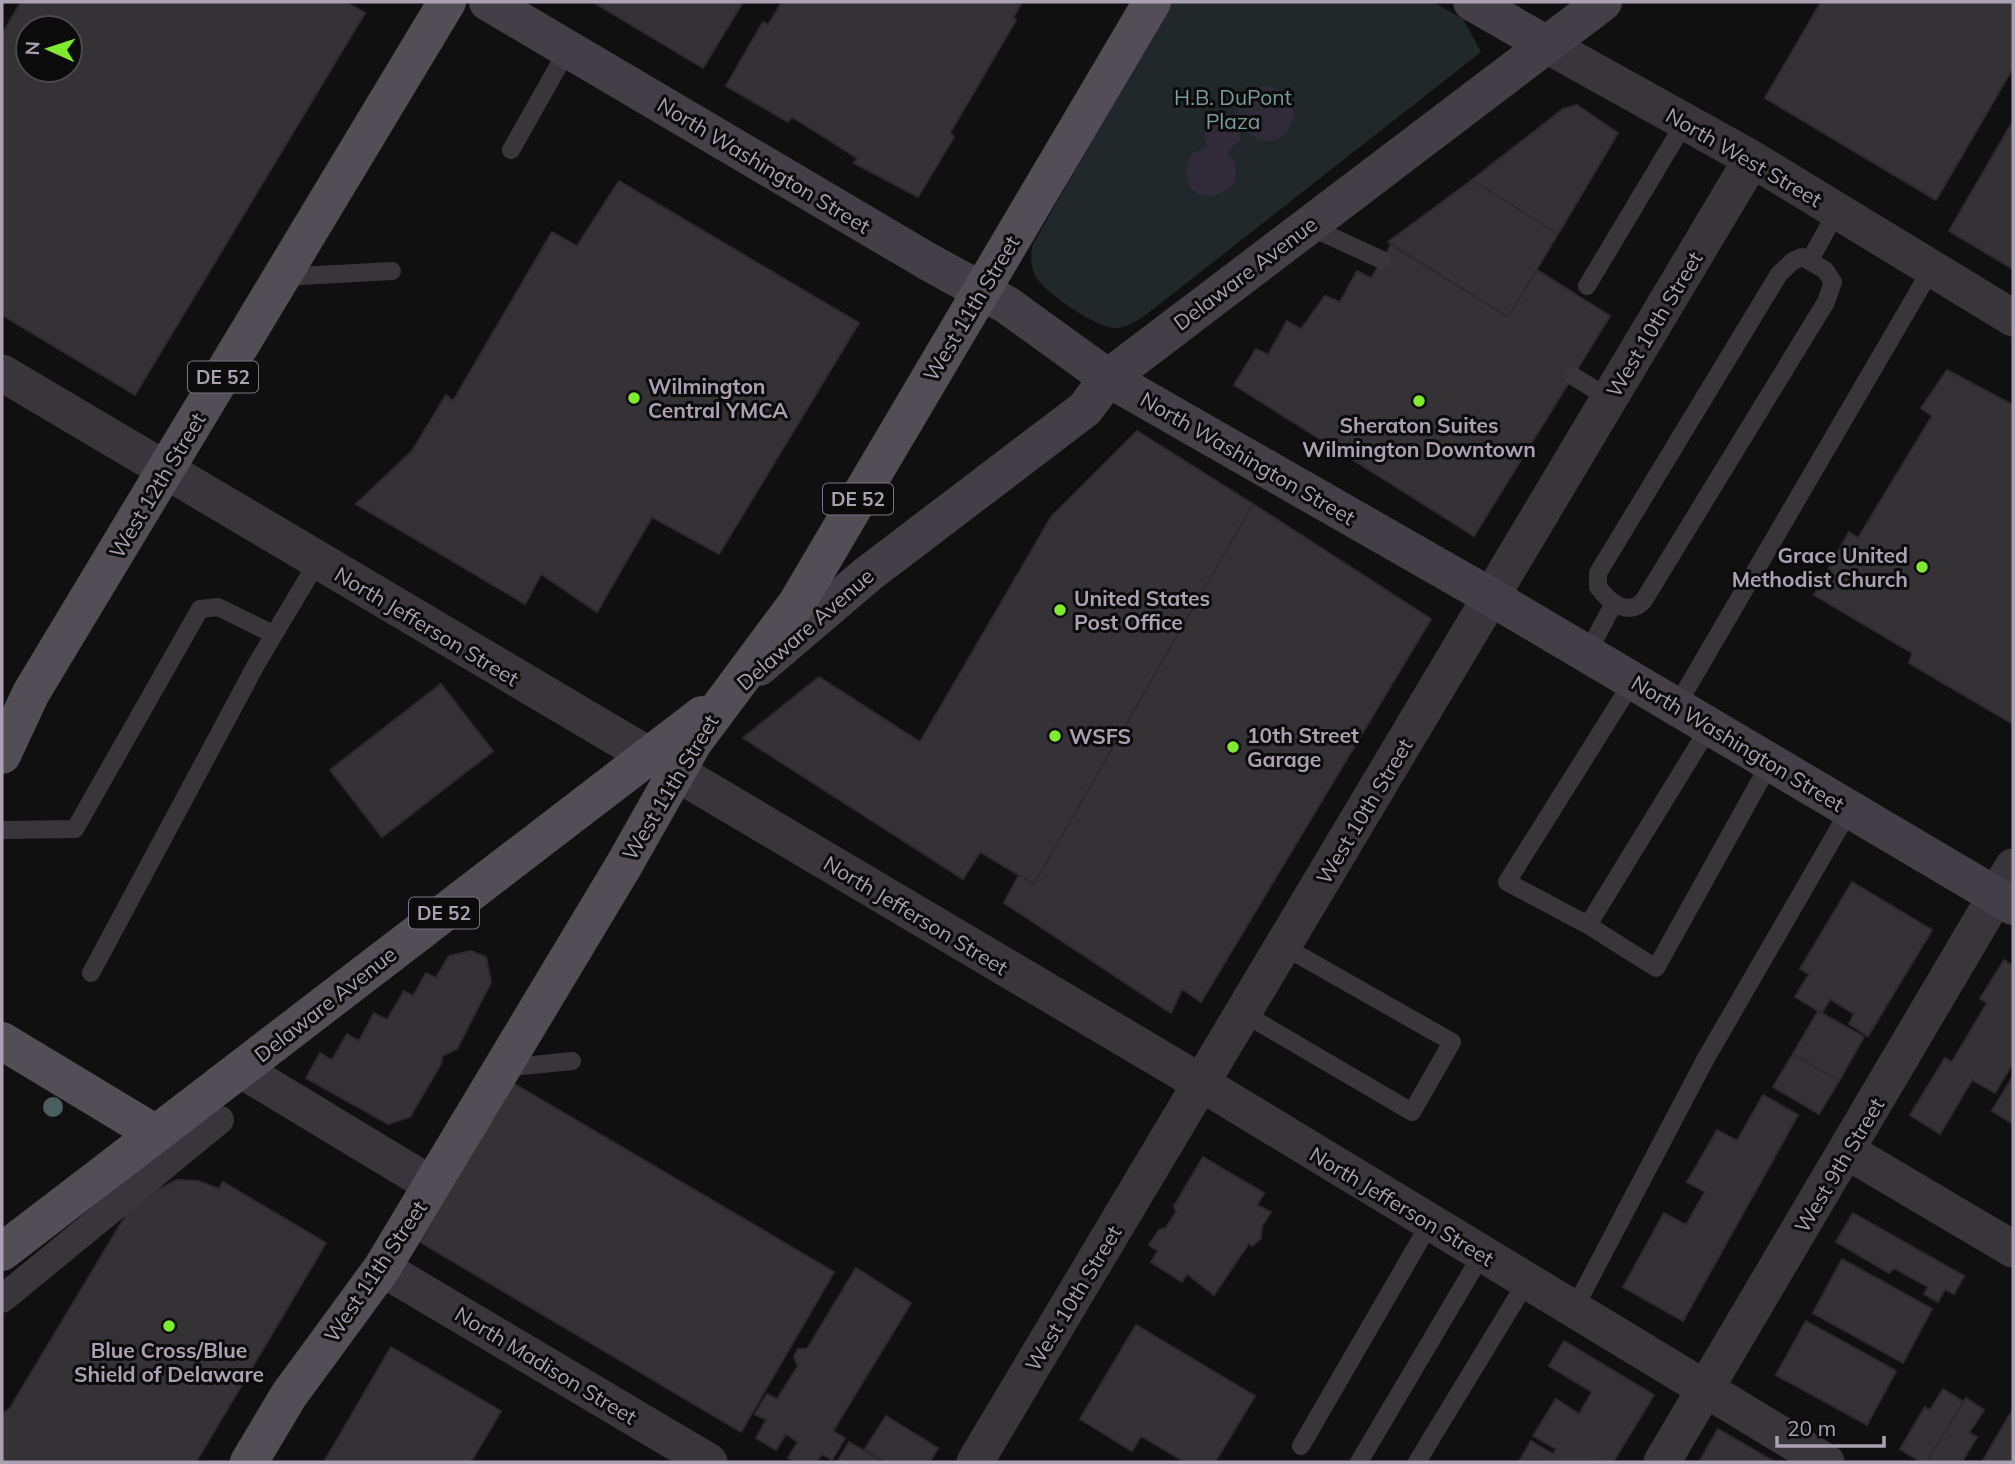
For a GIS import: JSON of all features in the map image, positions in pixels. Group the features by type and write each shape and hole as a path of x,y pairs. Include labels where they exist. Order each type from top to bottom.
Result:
{"main road":[{"name":"West 12th Street","path":"2,755 31,693 447,2"},
{"name":"North Washington Street","path":"488,2 1007,305 1108,378 1491,597 1850,809 2007,890"},
{"name":"West 11th Street","path":"249,1462 289,1395 383,1268 503,1068 662,766 693,743 723,698 797,603 1152,2"},
{"name":"North West Street","path":"1472,2 1547,45"},
{"name":"Delaware Avenue","path":"723,698 868,574 1085,409 1108,378 1603,2"},
{"name":"Delaware Avenue","path":"2,1252 240,1069 662,766"},
{"path":"2,1041 156,1134"}],"street":[{"name":"North West Street","path":"1547,45 1752,159 2013,318"},
{"name":"West 10th Street","path":"975,1462 1752,159"},
{"name":"North Jefferson Street","path":"2,373 662,766 1202,1083 1573,1311 1826,1462"},
{"name":"West 9th Street","path":"1662,1462 1847,1151 2007,890"},
{"path":"240,1069 432,1185"},
{"path":"2,1299 220,1120"},
{"path":"1847,1151 2013,1249"},
{"name":"North Madison Street","path":"383,1268 709,1462"}],"lane":[{"path":"512,150 568,49"},
{"path":"1587,286 1685,122"},
{"path":"1810,260 1837,211"},
{"path":"1308,226 1382,260"},
{"path":"1802,257 1810,260 1825,270 1833,282 1832,291 1816,319 1644,600 1635,608 1626,609 1614,603 1598,587 1598,573 1779,274 1793,261 1802,257"},
{"path":"1676,706 1932,268"},
{"path":"282,277 392,271"},
{"path":"1573,376 1610,398"},
{"path":"91,973 273,634 318,561"},
{"path":"1587,654 1614,603"},
{"path":"2,830 75,829 200,609 218,607 273,634"},
{"path":"1633,681 1507,882 1588,925 1656,968 1770,763"},
{"path":"1588,925 1710,726"},
{"path":"1573,1311 1705,1060 1850,809"},
{"path":"1243,1013 1412,1112 1452,1042 1283,946"},
{"path":"503,1068 572,1060"},
{"path":"1301,1446 1430,1223"},
{"path":"1359,1462 1482,1254"},
{"path":"1418,1462 1527,1282"}],"green space":[{"name":"H.B. DuPont Plaza","path":"1171,2 1433,2 1463,19 1481,52 1147,314 1125,326 1108,327 1073,309 1042,284 1033,269 1032,246"}],"shaded area":[{"path":"1263,86 1280,91 1290,101 1293,113 1291,125 1283,135 1272,140 1257,139 1241,128 1240,140 1227,152 1236,170 1231,186 1217,195 1197,194 1189,185 1186,170 1192,154 1208,146 1204,139 1205,125 1219,114 1228,115 1238,121 1237,112 1245,95"}],"building":[{"path":"21,2 346,2 365,13 135,395 2,315 2,34"},
{"path":"593,2 743,2 703,68"},
{"path":"782,2 1022,2 1013,18 1016,20 950,133 954,137 918,197 854,163 857,158 792,117 788,122 726,86 763,22 768,25"},
{"path":"1821,2 2013,2 2013,68 1936,200 1765,98"},
{"path":"1577,105 1618,133 1558,234 1472,180 1563,109"},
{"path":"2013,121 2013,269 1949,231"},
{"path":"1472,180 1558,234 1508,317 1388,242"},
{"name":"Wilmington Central YMCA","path":"619,181 859,323 719,554 652,517 597,612 541,574 525,604 356,504 412,451 446,395 453,401 552,232 577,246"},
{"path":"1391,245 1508,317 1537,270 1610,316 1474,536 1234,385 1256,349 1268,355 1287,321 1301,329 1325,296 1340,302 1357,271 1371,278"},
{"name":"Grace United Methodist Church","path":"1947,370 2013,405 2013,724 1909,663 1912,653 1814,595 1849,532 1858,538 1932,416 1921,408"},
{"path":"1137,431 1253,504 1034,884 980,852 963,879 743,738 819,677 920,742 1051,517"},
{"name":"10th Street Garage","path":"1253,504 1431,619 1201,1002 1182,989 1171,1013 1004,903 1019,875 1034,884"},
{"path":"441,684 493,751 382,837 330,770"},
{"path":"1852,882 1932,930 1868,1036 1849,1024 1854,1014 1830,999 1822,1013 1795,997 1809,974 1800,969"},
{"path":"471,951 486,957 491,982 457,1049 442,1056 441,1064 410,1117 388,1124 306,1078 320,1053 332,1060 347,1034 359,1041 374,1013 387,1020 404,991 413,996 426,973 436,978 449,956"},
{"path":"2004,960 2013,966 2013,1063 1995,1093 1972,1080 1940,1134 1910,1115 1945,1058 1952,1062 1987,1003 1980,999"},
{"path":"1818,1011 1864,1037 1839,1081 1793,1054"},
{"path":"1793,1054 1839,1081 1819,1114 1773,1087"},
{"path":"2013,1076 2013,1124 1992,1111"},
{"path":"513,1083 834,1272 741,1432 420,1242"},
{"path":"1763,1095 1798,1115 1683,1321 1623,1287 1664,1213 1686,1225 1705,1192 1687,1182 1717,1130 1737,1141"},
{"path":"1203,1157 1264,1193 1257,1205 1271,1212 1262,1226 1261,1238 1252,1246 1249,1243 1214,1295 1187,1274 1182,1282 1151,1262 1158,1251 1149,1245 1159,1230 1166,1228 1176,1212 1174,1206"},
{"name":"Blue Cross/Blue Shield of Delaware","path":"177,1180 198,1181 219,1189 223,1182 326,1243 196,1462 2,1462 2,1414 10,1408 144,1185 154,1192"},
{"path":"1853,1213 1964,1276 1954,1294 1945,1289 1938,1302 1924,1294 1928,1287 1894,1268 1889,1273 1836,1242"},
{"path":"1842,1259 1932,1309 1903,1363 1813,1313"},
{"path":"856,1268 911,1303 833,1431 845,1438 832,1460 822,1454 817,1462 795,1462 788,1458 798,1442 786,1434 776,1450 756,1438 766,1420 755,1414 767,1394 777,1399 798,1366 794,1357 798,1349 807,1349"},
{"path":"1806,1321 1896,1371 1867,1425 1776,1375"},
{"path":"1136,1325 1255,1396 1215,1462 1185,1462 1141,1436 1132,1451 1080,1419"},
{"path":"1564,1341 1654,1395 1613,1462 1520,1460 1531,1441 1553,1454 1556,1449 1533,1436 1556,1399 1579,1414 1592,1392 1549,1366"},
{"path":"391,1347 501,1411 471,1462 324,1462"},
{"path":"1943,1389 1964,1402 1926,1462 1921,1462 1900,1449 1925,1407 1930,1410"},
{"path":"1966,1398 1984,1410 1969,1433 1977,1437 1962,1462 1926,1462"},
{"path":"2013,1409 2013,1462 1982,1462"},
{"path":"886,1416 938,1448 930,1462 886,1462 865,1449"},
{"path":"1718,1429 1775,1462 1699,1462"},
{"path":"849,1442 883,1462 837,1462"}],"place":[{"name":"Wilmington Central YMCA","path":"634,398"},
{"name":"Sheraton Suites Wilmington Downtown","path":"1419,401"},
{"name":"Grace United Methodist Church","path":"1922,567"},
{"name":"United States Post Office","path":"1060,610"},
{"name":"WSFS","path":"1055,736"},
{"name":"10th Street Garage","path":"1233,747"},
{"name":"Blue Cross/Blue Shield of Delaware","path":"169,1326"}]}
